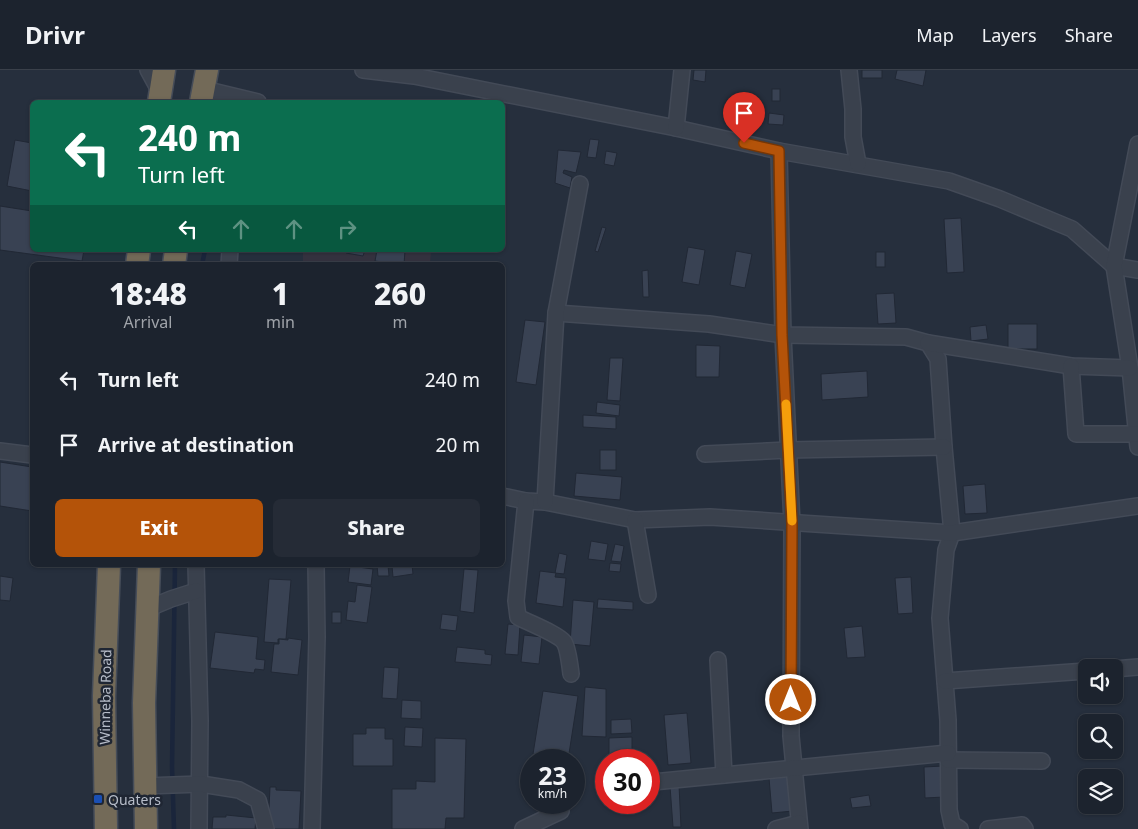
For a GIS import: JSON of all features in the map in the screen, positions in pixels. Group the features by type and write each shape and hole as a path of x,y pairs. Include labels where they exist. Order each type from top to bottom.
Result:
{"highway":[{"path":"159,98 164,70"},
{"name":"Winneba Road","path":"106,829 104,696 109,567"},
{"path":"146,829 144,704 149,567"}],"street":[{"path":"148,70 159,98"},
{"path":"362,70 414,73 779,151 949,181 1000,198 1072,229 1114,266 1138,270"},
{"path":"676,128 682,70"},
{"path":"849,70 853,108 853,137 858,164"},
{"path":"204,87 251,100"},
{"path":"1071,366 1076,434 1137,441 1130,368 1114,266 1138,144"},
{"path":"776,829 799,826 791,736 792,524 782,335 779,151"},
{"path":"545,502 556,313 580,184"},
{"path":"556,313 709,324 782,335 906,337 928,343 1071,366 1130,368"},
{"path":"928,343 938,359 952,533 946,550 940,618 945,681 949,810 952,824 960,829"},
{"path":"705,454 788,450 944,447"},
{"path":"0,451 30,455"},
{"path":"505,497 526,501 545,502 635,520 710,517 792,524 952,533 1138,506"},
{"path":"526,501 516,601 518,617 534,626 552,632 564,643 571,674"},
{"path":"635,520 648,595"},
{"path":"196,567 200,784 199,829"},
{"path":"312,829 317,637 316,567"},
{"path":"147,609 196,591"},
{"path":"718,660 724,775"},
{"path":"1123,668 1138,667"},
{"path":"945,681 1078,672"},
{"path":"660,781 793,768 948,756 1042,761"},
{"path":"145,786 200,784 239,790 258,800 266,829"},
{"path":"523,829 554,814"},
{"path":"988,829 1022,826 1026,829"}],"shaded area":[{"path":"303,252 431,252 430,262 303,262"}],"building":[{"path":"694,70 706,70 705,82 693,80"},
{"path":"862,70 882,70 882,78 862,78"},
{"path":"897,70 926,70 923,86 895,79"},
{"path":"772,89 780,89 780,101 772,101"},
{"path":"726,107 742,108 741,120 725,118"},
{"path":"769,113 784,115 783,125 768,124"},
{"path":"590,139 599,140 596,158 587,157"},
{"path":"15,140 30,143 30,191 7,186"},
{"path":"558,150 581,152 576,173 564,170 563,173 572,177 570,188 555,183"},
{"path":"606,151 617,153 614,166 604,164"},
{"path":"0,206 30,211 30,252 84,252 82,261 0,250"},
{"path":"961,218 964,272 947,273 944,219"},
{"path":"602,227 606,228 598,252 595,251"},
{"path":"688,247 705,250 699,285 682,282"},
{"path":"736,251 752,254 745,288 730,285"},
{"path":"346,252 364,252 363,256"},
{"path":"377,252 405,252 404,262 375,261"},
{"path":"876,252 885,252 885,267 876,267"},
{"path":"648,270 649,297 643,297 642,271"},
{"path":"894,293 896,323 878,324 876,294"},
{"path":"525,320 545,322 536,385 516,382"},
{"path":"1008,324 1037,324 1037,349 1008,349"},
{"path":"986,325 988,339 971,341 970,327"},
{"path":"696,345 720,346 719,377 696,377"},
{"path":"610,358 623,358 620,401 607,400"},
{"path":"867,371 868,397 822,400 821,374"},
{"path":"597,402 620,405 619,416 596,413"},
{"path":"583,415 616,417 616,429 583,427"},
{"path":"600,450 616,450 616,470 600,470"},
{"path":"0,462 30,467 30,511 0,506"},
{"path":"576,473 622,477 620,500 574,496"},
{"path":"985,484 987,513 965,514 963,486"},
{"path":"591,541 608,544 605,561 588,559"},
{"path":"615,544 624,546 621,562 611,561"},
{"path":"559,553 567,555 564,574 555,573"},
{"path":"610,563 621,564 620,572 609,571"},
{"path":"350,567 373,569 371,585 348,582"},
{"path":"377,567 388,567 389,576 378,576"},
{"path":"392,567 412,567 413,574 393,577"},
{"path":"464,569 478,570 474,613 460,611"},
{"path":"540,571 556,573 555,577 566,578 563,607 536,603"},
{"path":"0,576 13,578 10,601 0,600"},
{"path":"911,577 913,613 898,614 895,578"},
{"path":"269,579 291,580 286,639 278,639 278,643 264,642"},
{"path":"357,585 372,587 367,623 346,620 348,601 355,602"},
{"path":"598,599 633,602 633,610 597,608"},
{"path":"573,600 594,602 590,646 570,644"},
{"path":"332,612 341,612 341,623 332,623"},
{"path":"442,614 458,616 456,631 440,629"},
{"path":"508,624 520,625 518,655 505,654"},
{"path":"862,626 865,657 847,658 844,628"},
{"path":"215,632 258,637 256,659 265,660 264,670 255,669 254,673 210,668"},
{"path":"524,635 542,637 539,664 521,662"},
{"path":"288,638 302,640 298,675 271,672 274,644 279,644 279,639 288,640"},
{"path":"457,647 485,650 485,654 492,655 491,665 455,662"},
{"path":"384,667 399,668 397,699 382,698"},
{"path":"585,687 606,689 606,737 582,736"},
{"path":"543,691 578,696 570,749 534,749"},
{"path":"402,700 421,701 421,719 401,718"},
{"path":"687,713 691,763 668,765 664,715"},
{"path":"631,719 632,733 611,734 611,720"},
{"path":"405,727 423,728 422,747 404,746"},
{"path":"366,728 385,728 385,739 393,739 393,766 353,766 353,734 366,734"},
{"path":"632,737 632,749 609,749 609,738"},
{"path":"435,738 466,739 464,818 446,818 445,829 392,829 392,789 416,789 416,781 435,782"},
{"path":"943,766 944,797 925,798 924,767"},
{"path":"790,777 793,811 772,813 769,778"},
{"path":"679,785 681,827 673,827 670,786"},
{"path":"270,787 276,787 276,790 301,791 299,829 268,829"},
{"path":"869,795 871,806 852,808 850,798"},
{"path":"226,815 256,818 255,829 212,829 213,817 226,817"}],"waterway":[{"path":"203,262 205,252"},
{"path":"174,829 172,767 175,567"}],"slow traffic":[{"path":"786,404 792,521"}],"place":[{"name":"Quaters","path":"98,799"}],"route":[{"path":"744,143 779,151 782,335 792,524 791,700"}]}
